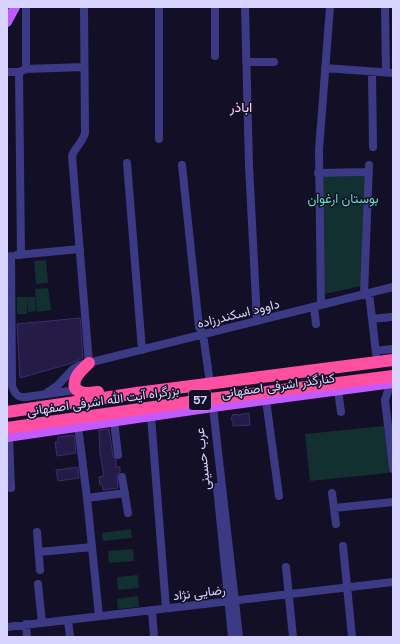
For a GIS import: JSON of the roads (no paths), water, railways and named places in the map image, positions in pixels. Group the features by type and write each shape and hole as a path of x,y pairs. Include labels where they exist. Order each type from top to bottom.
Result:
{"highway":[{"name":"بزرگراه آیت الله اشرفی اصفهانی","path":"7,412 210,383 393,360"},
{"path":"89,363 75,379 74,385 76,390 84,393 119,390 137,393"},
{"name":"بزرگراه آیت الله اشرفی اصفهانی","path":"8,434 390,379"}],"main road":[{"path":"7,22 15,7"},
{"name":"کنارگذر اشرفی اصفهانی","path":"8,434 151,416 211,404 266,400 338,390 390,379"}],"street":[{"path":"84,7 85,133 84,138 72,156 89,363"},
{"path":"159,7 159,139"},
{"path":"215,7 215,56"},
{"path":"245,7 248,165 257,321"},
{"path":"316,324 318,173 324,68 330,7"},
{"path":"324,68 389,73 385,7"},
{"path":"21,255 23,70 26,9"},
{"path":"246,62 274,62"},
{"path":"7,72 84,67"},
{"path":"372,72 373,147"},
{"path":"127,163 142,350"},
{"path":"182,165 200,327 203,334 210,383"},
{"path":"318,173 369,168 366,293 379,352 393,349"},
{"path":"76,390 22,397 14,392 12,386 9,336 9,256 80,249"},
{"name":"داوود اسکندرزاده","path":"45,394 58,385 76,367 89,363 393,287"},
{"path":"372,319 391,317"},
{"path":"7,417 203,389 393,365"},
{"path":"7,423 154,401 390,379 386,400 393,469"},
{"path":"338,390 341,412"},
{"path":"266,400 278,496"},
{"name":"عرب حسینی","path":"211,404 232,601 239,637"},
{"path":"151,416 166,608"},
{"path":"114,421 118,455"},
{"path":"78,426 99,616"},
{"path":"8,434 10,488"},
{"path":"122,477 128,513"},
{"path":"87,498 125,493"},
{"path":"332,494 336,524"},
{"path":"334,508 393,502"},
{"path":"37,532 40,570"},
{"path":"344,546 352,637"},
{"path":"38,552 92,547"},
{"path":"286,567 293,637"},
{"name":"رضایی نژاد","path":"7,627 393,582"},
{"path":"38,584 42,622"},
{"name":"عرب حسینی","path":"232,601 232,637"},
{"path":"152,610 154,637"},
{"path":"68,620 70,637"},
{"path":"26,624 27,637"}],"district":[{"name":"اباذر","path":"241,107"}],"park label":[{"name":"بوستان ارغوان","path":"343,198"}]}
